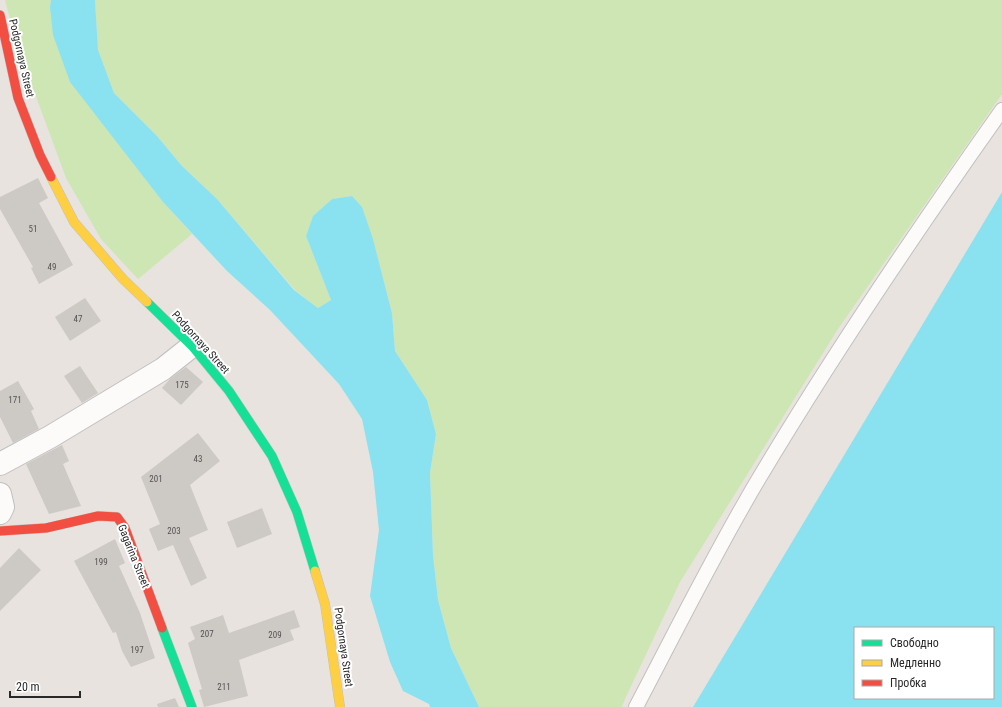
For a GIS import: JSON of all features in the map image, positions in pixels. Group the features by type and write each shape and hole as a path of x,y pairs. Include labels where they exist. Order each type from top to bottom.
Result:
{"street":[{"name":"Podgornaya Street","path":"0,16 18,98 40,155 74,222 123,279 192,346 229,391 272,456 297,512 325,604 340,707"},
{"path":"0,464 50,437 163,369 192,346"},
{"path":"0,494 3,507 0,513"},
{"name":"Gagarina Street","path":"0,531 46,528 98,516 117,516 125,528 192,707"}],"lane":[{"path":"636,707 757,481 824,374 936,203 1002,110"}],"green space":[{"path":"5,0 51,0 50,7 124,151 163,202 192,234 138,279 101,239 66,178 17,45"},
{"path":"95,0 1002,0 1002,94 838,329 680,582 622,707 479,707 451,648 438,600 433,555 430,473 436,434 427,400 395,351 392,313 373,239 352,196 332,199 313,216 306,236 331,300 318,308 295,290 217,199 182,166 157,136 114,93 98,51"}],"water":[{"path":"51,0 95,0 98,50 114,93 157,136 182,166 217,199 294,290 318,308 331,300 306,236 313,216 332,199 352,196 362,207 373,239 392,313 395,351 427,400 436,434 430,473 433,555 438,600 451,648 479,707 430,707 429,704 403,691 390,662 370,596 379,530 373,472 362,419 339,384 270,310 227,271 163,202 70,82 53,35 50,7"},
{"path":"1002,192 1002,707 693,707"}],"building":[{"path":"38,178 48,198 39,203 73,265 39,284 31,268 33,267 0,209 0,197"},
{"path":"85,298 101,321 70,341 55,317"},
{"path":"80,366 98,393 82,403 64,376"},
{"path":"186,367 203,382 181,405 162,388 170,379"},
{"path":"18,381 34,409 31,411 39,429 13,443 0,417 0,391"},
{"path":"198,433 220,461 190,485 208,530 189,538 207,578 191,586 173,545 158,551 149,529 160,524 141,477"},
{"path":"62,445 69,461 63,464 81,506 49,514 26,464"},
{"path":"262,508 272,534 237,548 227,522"},
{"path":"115,539 125,563 119,566 140,613 155,658 131,667 122,651 116,632 113,633 74,561"},
{"path":"19,548 41,570 0,611 0,568"},
{"path":"294,610 300,627 290,630 294,640 239,660 248,696 204,707 199,690 202,689 188,643 195,639 190,627 223,615 229,633"},
{"path":"175,698 179,707 158,707 157,704"}],"traffic: fast":[{"path":"147,302 192,346 229,391 272,456 297,512 315,571"},
{"path":"162,628 192,707"}],"traffic: slow":[{"path":"51,177 74,222 123,279 147,302"},
{"path":"315,571 325,604 340,707"}],"traffic: jam":[{"path":"0,15 18,98 40,155 51,177"},
{"path":"0,531 46,528 98,516 117,517 125,528 162,628"}]}
